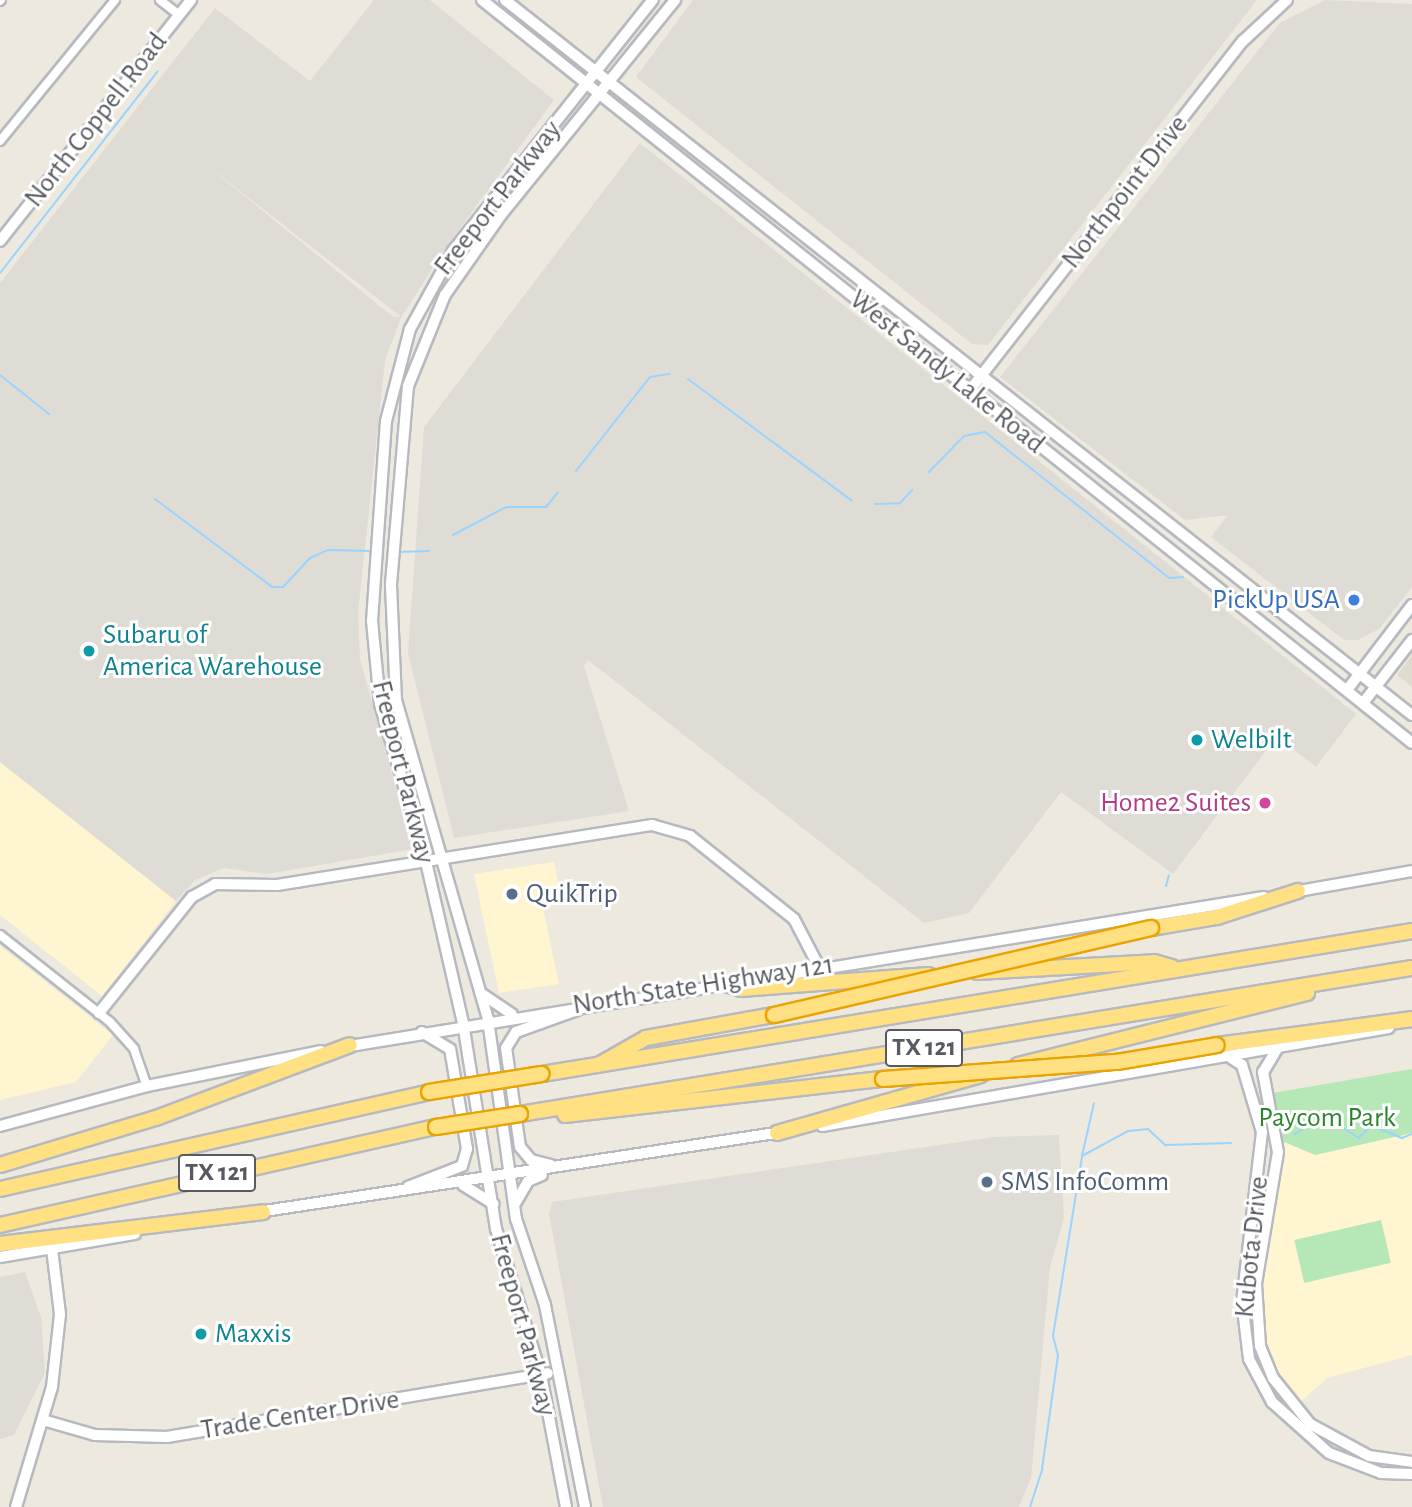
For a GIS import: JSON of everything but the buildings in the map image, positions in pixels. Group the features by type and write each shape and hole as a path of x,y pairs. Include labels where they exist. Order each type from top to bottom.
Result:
{"highway":[{"path":"598,1065 646,1038 774,1015 1151,928 1217,917 1298,891"},
{"name":"TX 121","path":"0,1189 429,1092 1412,931"},
{"path":"726,984 741,989 1154,962 1177,969"},
{"name":"TX 121","path":"0,1225 436,1127 1412,968"},
{"path":"777,1133 1305,994 1317,984"},
{"path":"525,1113 539,1117 683,1106 883,1079 1117,1062 1217,1045 1412,1022"},
{"path":"0,1165 156,1118 350,1045"},
{"path":"0,1244 263,1212"}],"main road":[{"name":"West Sandy Lake Road","path":"482,0 1412,743"},
{"name":"West Sandy Lake Road","path":"505,0 1412,715"},
{"path":"597,72 653,0"},
{"path":"611,82 675,0"},
{"name":"Northpoint Drive","path":"970,390 1243,41 1287,0"},
{"name":"North Coppell Road","path":"0,241 179,15 186,2"},
{"name":"Freeport Parkway","path":"566,1507 541,1375 494,1205 463,1023 426,862 380,704 372,621 386,421 410,329 430,287 488,205 597,72"},
{"name":"Freeport Parkway","path":"585,1507 558,1371 515,1204 488,1019 446,858 396,700 393,568 408,386 445,295 501,215 611,82"},
{"path":"756,220 765,203"},
{"path":"488,205 501,215"},
{"path":"1205,577 1217,561"},
{"path":"1346,690 1412,605"},
{"path":"1363,703 1412,640"},
{"path":"99,1013 203,890 229,881 277,885 652,825 677,828 794,919 819,967"},
{"name":"North State Highway 121","path":"0,1126 148,1086 463,1023 726,984 1412,871"},
{"path":"481,993 514,1015"},
{"path":"440,1028 456,995"},
{"path":"560,1167 531,1160 520,1146 506,1048 516,1032 602,1001"},
{"path":"0,1257 263,1212 491,1180 1231,1058 1412,1022"},
{"path":"386,1195 454,1170 467,1157 450,1049 422,1031"},
{"name":"Kubota Drive","path":"1277,1049 1262,1072 1278,1152 1256,1284 1260,1346 1273,1378 1310,1424 1369,1456 1412,1462"},
{"name":"Kubota Drive","path":"1231,1058 1242,1065 1262,1132 1242,1301 1250,1360 1278,1409 1329,1453 1381,1473 1412,1474"},
{"path":"515,1204 528,1181 560,1167"},
{"path":"460,1184 494,1205"},
{"path":"16,1507 43,1420 60,1314 52,1248"},
{"name":"Trade Center Drive","path":"43,1420 95,1435 167,1437 558,1371"}],"street":[{"path":"0,141 115,0"},
{"path":"160,0 179,15"},
{"path":"0,935 99,1013 134,1049 148,1086"}],"shaded area":[{"path":"374,0 430,0 554,100 442,253 401,318 385,360 358,613 360,659 413,849 267,874 224,868 195,880 176,901 0,762 0,283 215,8 310,81","holes":["199,159 400,316 392,316"]},
{"path":"693,0 1257,0 988,345 972,344 636,77"},
{"path":"1325,0 1412,4 1412,587 1379,629 1358,640 1344,640 1211,537 1228,515 1185,520 1000,377 1280,23"},
{"path":"640,143 1356,714 1316,767 1277,736 1173,874 1061,792 969,913 924,923 588,660 584,666 629,811 454,838 408,653 424,427"},
{"path":"1412,655 1412,687 1397,675"},
{"path":"0,762 176,901 102,996 0,915"},
{"path":"554,862 562,903 543,908 559,984 499,993 474,874"},
{"path":"0,946 113,1035 76,1082 0,1100"},
{"path":"1412,1133 1412,1355 1327,1378 1297,1405 1272,1377 1259,1340 1256,1300 1282,1141 1315,1155"},
{"path":"1059,1135 1064,1218 1050,1267 1031,1478 1019,1507 603,1507 549,1214 552,1202 994,1137"},
{"path":"25,1272 41,1317 45,1373 14,1435 0,1439 0,1277"}],"green space":[{"name":"Paycom Park","path":"1412,1069 1412,1133 1315,1155 1282,1141 1267,1094"},
{"path":"1381,1220 1391,1263 1304,1283 1294,1240"}],"waterway":[{"path":"0,273 158,71"},
{"path":"576,471 650,377 670,374"},
{"path":"0,375 49,414"},
{"path":"688,379 852,501"},
{"path":"929,472 964,436 985,432 1169,578 1183,577"},
{"path":"875,504 900,503 912,490"},
{"path":"453,535 506,507 546,507 558,492"},
{"path":"155,499 272,587 283,587 310,558 328,550 372,551"},
{"path":"399,552 429,551"},
{"path":"1166,886 1169,875"},
{"path":"1082,1156 1094,1103"},
{"path":"1295,1134 1312,1123 1338,1125 1359,1138 1371,1125 1402,1138 1412,1134"},
{"path":"1030,1507 1042,1469 1058,1355 1053,1336 1082,1156 1128,1131 1148,1129 1165,1145 1231,1143"}],"place":[{"name":"PickUp USA","path":"1354,600"},
{"name":"Subaru of America Warehouse","path":"89,651"},
{"name":"Welbilt","path":"1197,740"},
{"name":"Home2 Suites","path":"1265,803"},
{"name":"QuikTrip","path":"512,894"},
{"name":"SMS InfoComm","path":"987,1182"},
{"name":"Maxxis","path":"201,1334"}]}
